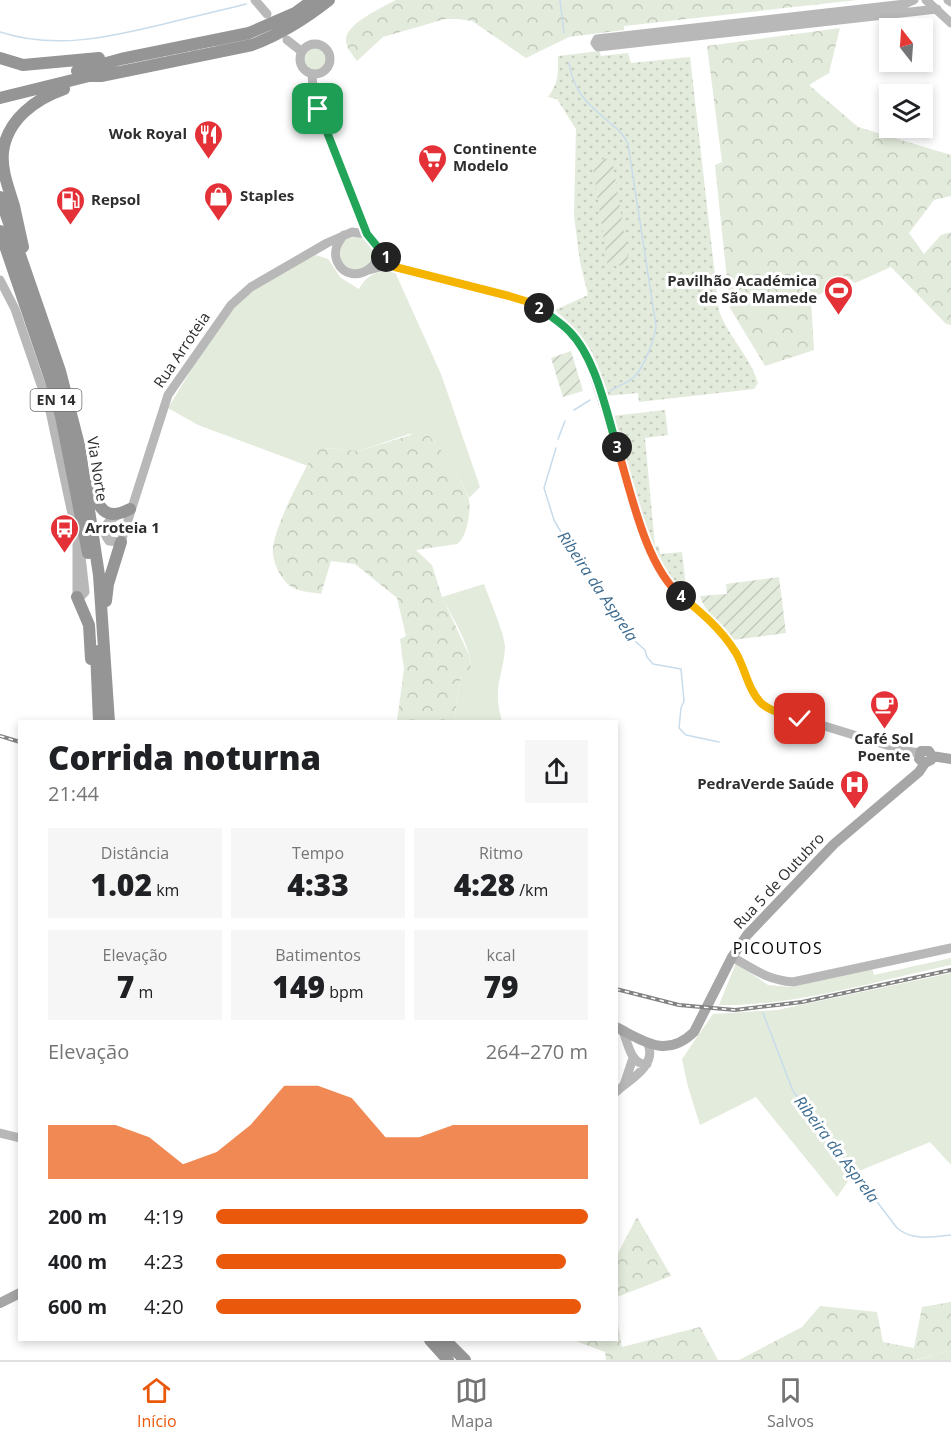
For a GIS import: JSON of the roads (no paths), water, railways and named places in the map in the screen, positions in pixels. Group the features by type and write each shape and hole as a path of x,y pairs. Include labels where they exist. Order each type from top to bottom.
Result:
{"highway":[{"path":"286,16 304,0"},
{"path":"0,90 121,58 249,33 295,13 313,0"},
{"path":"52,347 24,251 4,169 3,153 6,139 18,118 34,103 56,91 101,76 234,50 269,39 302,21 329,0"},
{"path":"0,58 23,65 85,61 108,57 121,58"},
{"path":"0,98 89,76 101,76"},
{"name":"Via Norte","path":"0,197 52,347 69,401 79,445 99,575 109,720"},
{"name":"Via Norte","path":"0,231 34,328 61,416 93,575 99,720"},
{"path":"0,260 34,328"},
{"path":"79,445 97,502 105,512 111,514 127,511"},
{"path":"106,668 108,654 106,598 120,542"},
{"path":"77,597 89,625 92,667 98,685"},
{"path":"431,1341 448,1360"},
{"path":"446,1341 465,1360"}],"main road":[{"path":"926,757 951,759"},
{"name":"Rua 5 de Outubro","path":"668,1046 683,1041 694,1032 732,957 755,925 826,852 919,772 926,757"},
{"path":"620,1029 646,1043 668,1046"},
{"path":"0,1297 18,1288"},
{"path":"0,1303 18,1294"}],"street":[{"path":"255,0 267,14"},
{"path":"914,0 905,4 597,39 595,44 598,47 937,9"},
{"path":"926,0 951,23"},
{"path":"287,40 301,51"},
{"path":"311,44 323,46 327,50 330,62 328,68 318,75 312,75 306,73 299,63 301,51 311,44"},
{"path":"312,75 314,100 367,234 395,267"},
{"path":"360,213 336,249 336,258 345,271 362,274 384,266 395,267 532,303 568,330 580,344 591,366 651,555 674,590 719,629 735,652 760,702 769,709 926,757"},
{"path":"348,234 367,234"},
{"name":"Rua Arroteia","path":"120,542 127,511 168,395 213,329 231,305 251,288 348,234"},
{"path":"369,270 375,264 378,248"},
{"path":"314,251 327,252 336,258"},
{"path":"0,280 15,309 45,395 81,556 85,592 83,596 77,597"},
{"path":"120,542 109,541 104,527 113,518 127,511"},
{"path":"732,957 765,977 776,981 793,982 951,948"},
{"path":"620,1029 638,1064 648,1063"},
{"path":"624,1085 635,1050 646,1043 651,1054 648,1063"},
{"path":"618,1090 668,1046"},
{"path":"0,1133 18,1138"}],"waterway":[{"name":"Ribeira da Asprela","path":"560,0 564,33"},
{"path":"0,32 41,40 82,40 123,33 246,4"},
{"name":"Ribeira da Asprela","path":"569,63 574,82 583,97 620,132 628,144 656,326 654,338 638,372 629,381 610,391"},
{"name":"Ribeira da Asprela","path":"574,410 590,400"},
{"name":"Ribeira da Asprela","path":"558,439 565,421"},
{"name":"Ribeira da Asprela","path":"556,448 544,488 554,520 623,630 645,650 653,664 681,669 684,701 679,728 686,735 719,742"},
{"name":"Ribeira da Asprela","path":"763,1013 793,1091 897,1228 916,1236 951,1235"}],"railway":[{"path":"0,736 18,741"},
{"path":"618,990 679,1005 735,1010 802,1002 951,970"}],"place":[{"name":"Wok Royal","path":"208,160"},
{"name":"Continente Modelo","path":"432,184"},
{"name":"Staples","path":"219,222"},
{"name":"Repsol","path":"70,226"},
{"name":"Pavilhão Académica de São Mamede","path":"838,316"},
{"name":"Arroteia 1","path":"64,554"},
{"name":"Café Sol Poente","path":"884,730"},
{"name":"PedraVerde Saúde","path":"855,810"}],"district":[{"name":"PICOUTOS","path":"778,948"}]}
